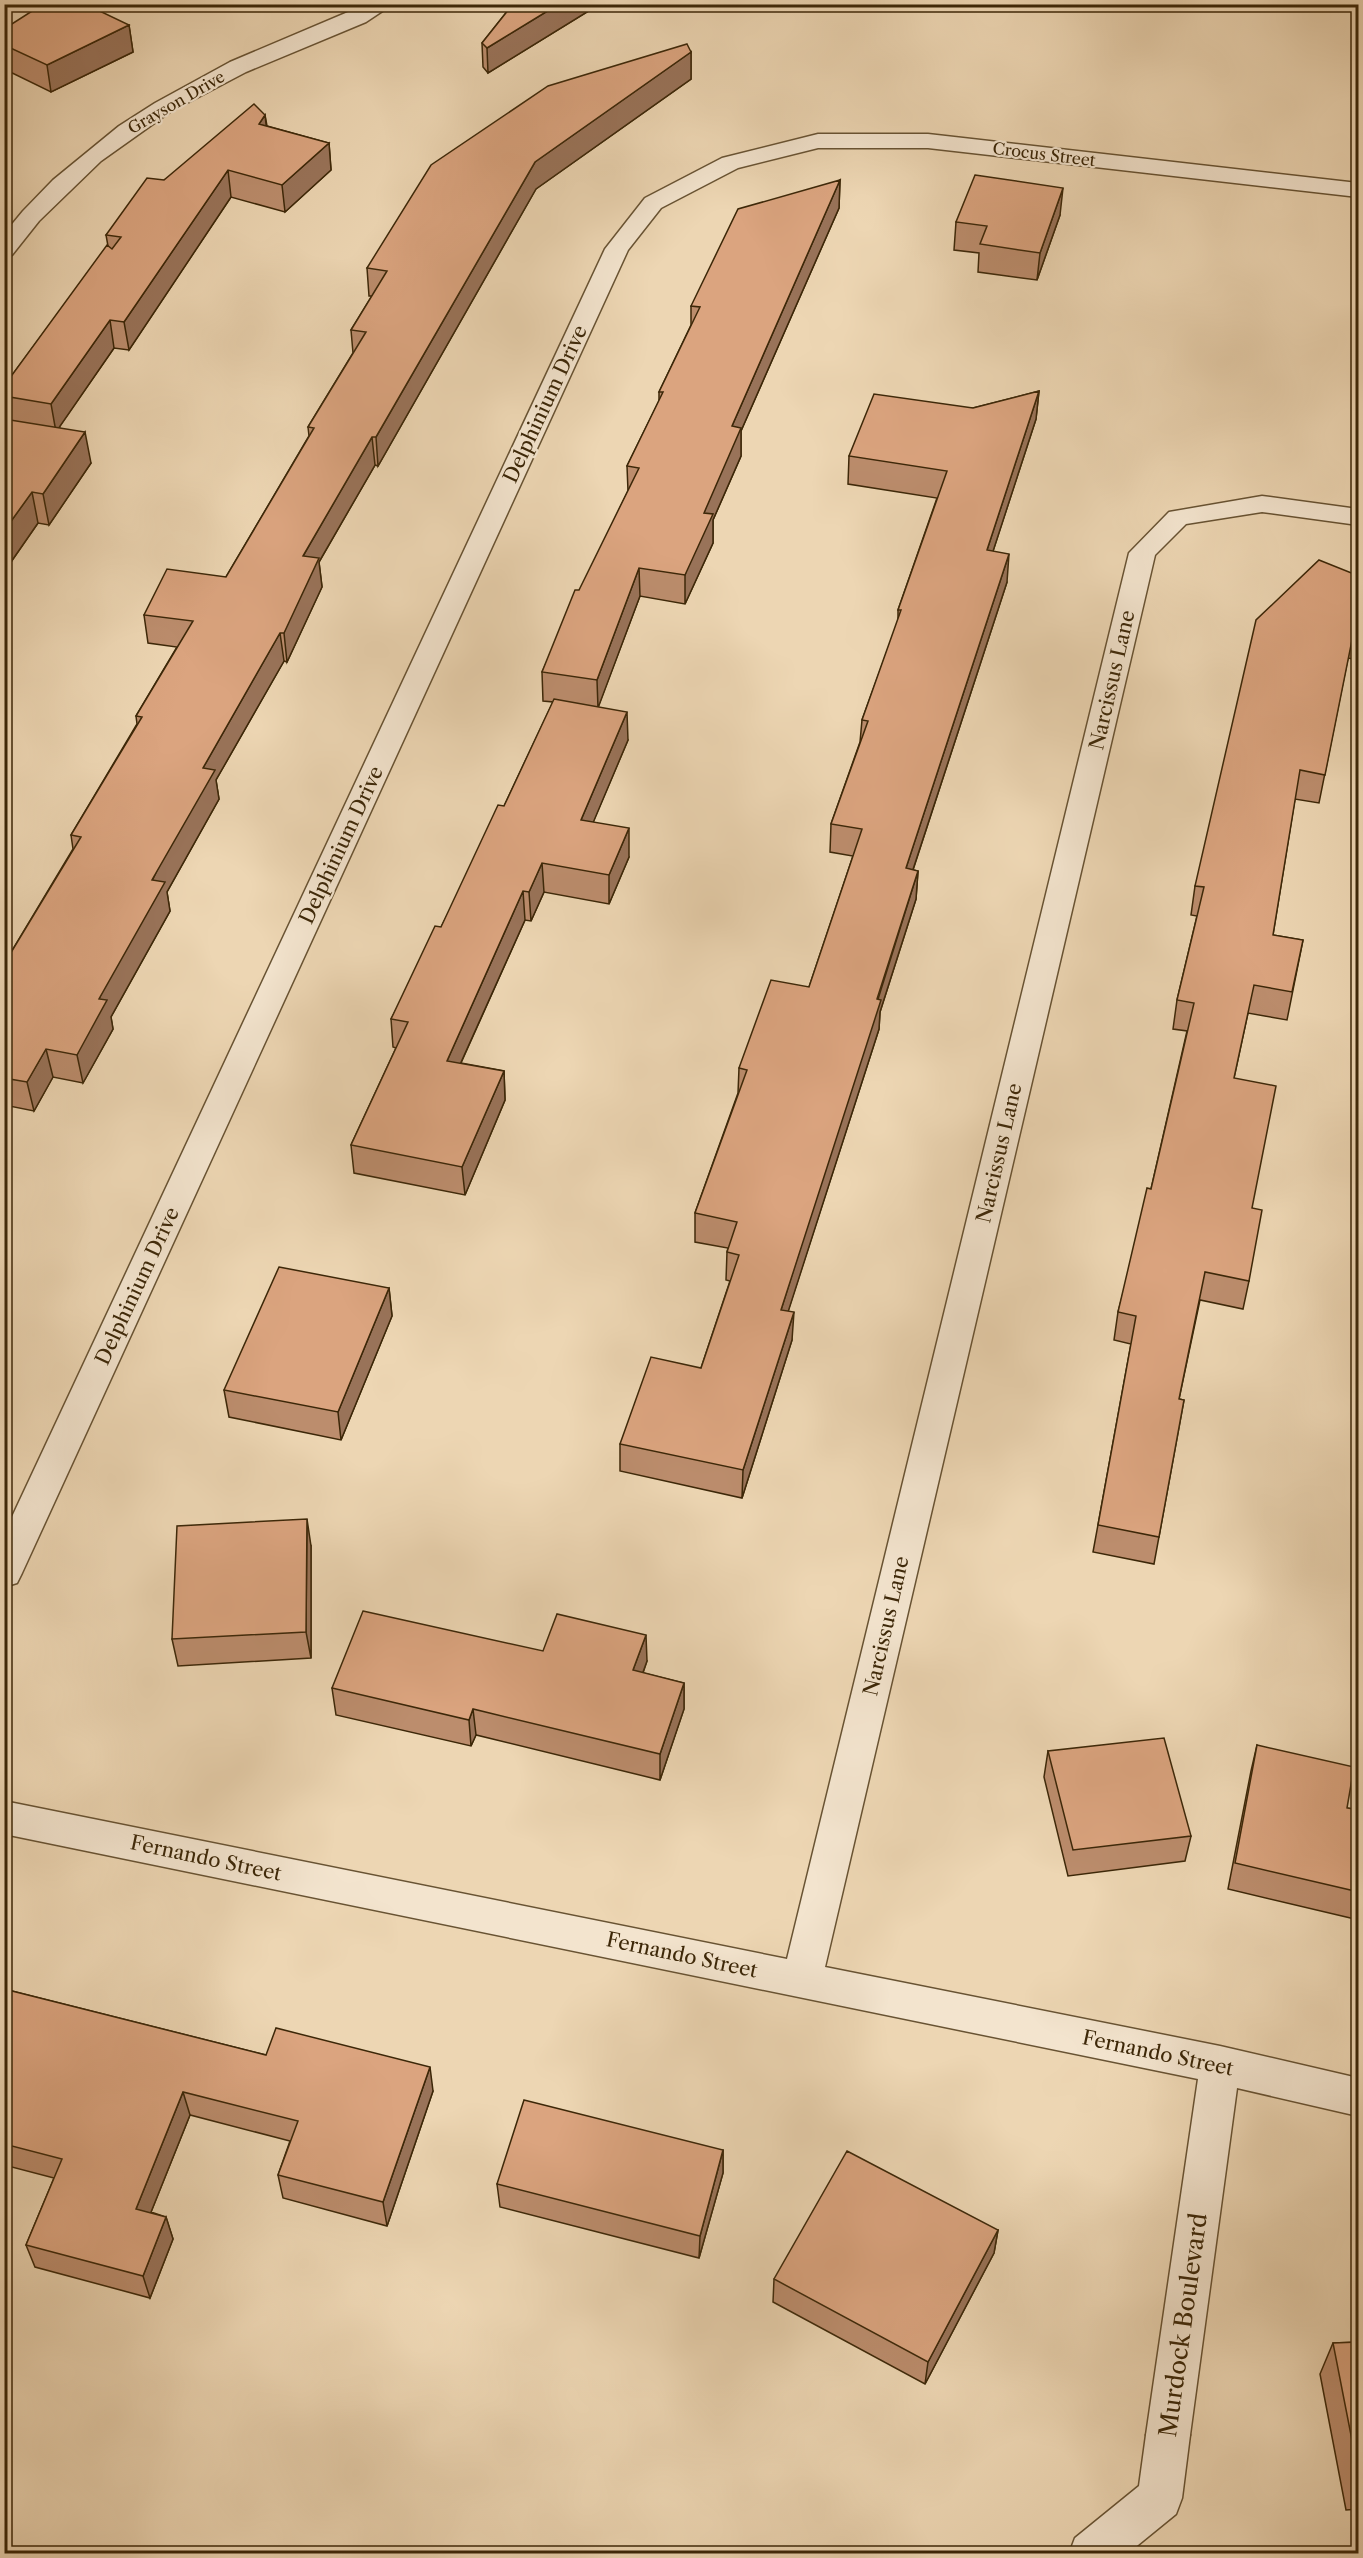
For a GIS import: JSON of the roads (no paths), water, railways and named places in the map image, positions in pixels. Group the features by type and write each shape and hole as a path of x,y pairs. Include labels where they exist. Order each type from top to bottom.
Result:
{"street":[{"name":"Grayson Drive","path":"4,250 22,224 75,168 121,133 202,83 383,4"},
{"name":"Crocus Street","path":"730,163 818,141 928,141 1359,190"},
{"name":"Delphinium Drive","path":"4,1573 617,249 653,203 730,163"},
{"name":"Narcissus Lane","path":"802,1980 1142,553 1178,517 1262,504 1359,517"},
{"name":"Fernando Street","path":"4,1817 1220,2065 1359,2097"},
{"name":"Murdock Boulevard","path":"1091,2553 1160,2498 1220,2065"}]}
